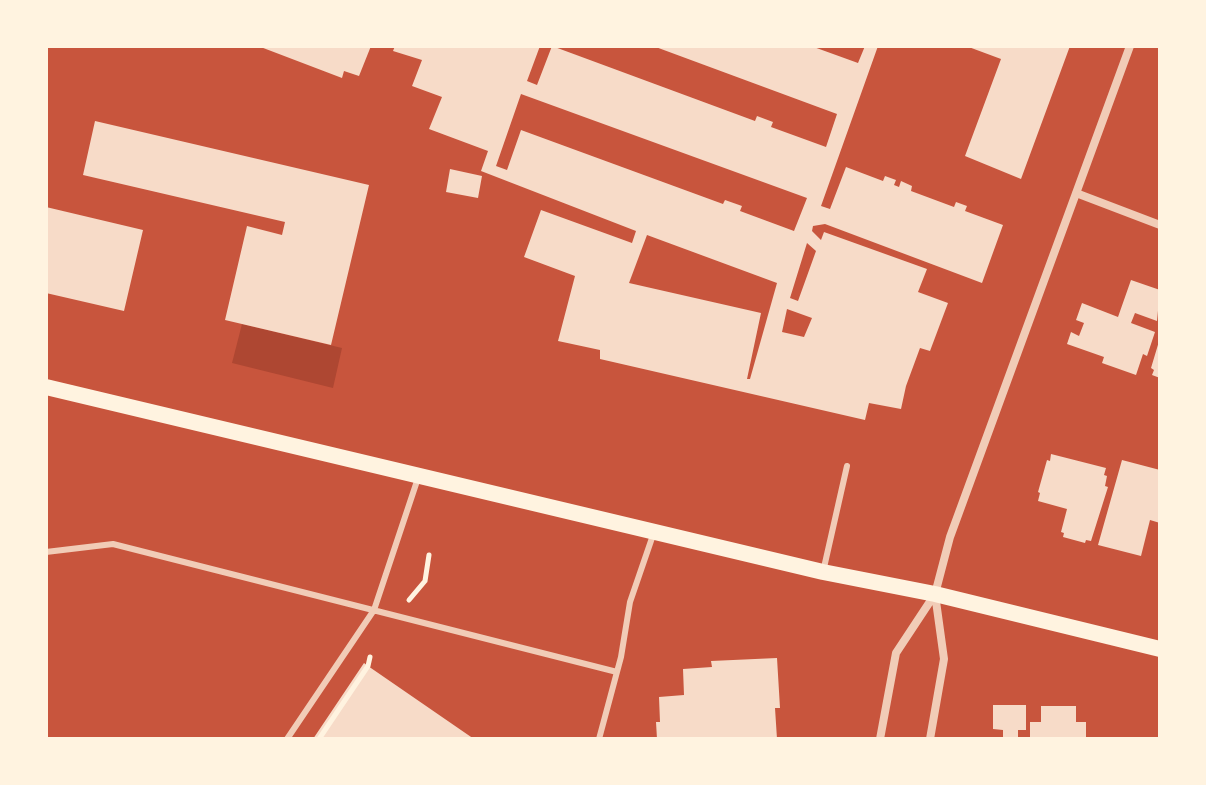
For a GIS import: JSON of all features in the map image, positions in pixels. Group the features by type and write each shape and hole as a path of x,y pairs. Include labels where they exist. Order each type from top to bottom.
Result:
{"main road":[{"path":"46,387 1160,649"}],"street":[{"path":"880,739 896,653 935,594 950,537 1130,46"},
{"path":"1076,193 1160,225"},
{"path":"930,739 944,659 935,594"}],"lane":[{"path":"823,572 847,466"},
{"path":"287,739 374,610 419,474"},
{"path":"599,739 617,672 630,602 654,531"},
{"path":"46,552 113,544 617,672"}],"path":[{"path":"409,600 425,581 429,555"},
{"path":"319,739 368,666 370,657"}],"shaded area":[{"path":"242,324 342,348 333,388 232,363"}],"building":[{"path":"258,46 371,46 359,76 344,71 342,78"},
{"path":"395,46 540,46 527,81 537,85 552,46 755,121 757,116 773,122 771,127 826,147 837,114 653,46 811,46 858,63 865,46 878,46 821,206 830,209 846,167 883,181 885,176 896,180 894,185 899,187 901,181 912,186 911,191 954,207 956,202 967,206 965,211 1003,225 982,283 825,224 813,226 812,231 821,240 824,232 927,269 918,292 948,303 930,351 920,348 901,409 869,403 865,420 600,359 600,350 558,341 575,276 524,257 541,210 632,243 636,231 481,171 488,151 429,129 442,97 412,86 422,60 393,51","holes":["521,94 807,198 794,231 740,211 742,206 725,200 723,204 521,130 507,170 496,166","647,235 777,283 750,379 747,379 761,313 629,283","807,243 816,251 798,301 790,298","787,309 812,318 804,337 782,332"]},
{"path":"966,46 1070,46 1021,179 965,156 1001,59"},
{"path":"95,121 369,185 331,345 225,320 247,226 282,235 285,222 83,175"},
{"path":"450,169 482,176 478,198 446,192"},
{"path":"46,207 143,230 124,311 46,293"},
{"path":"1131,280 1160,290 1157,321 1135,313 1131,323 1155,332 1136,375 1102,363 1104,357 1067,344 1071,332 1079,336 1084,323 1076,320 1082,303 1118,317"},
{"path":"1160,338 1160,378 1152,375 1154,370 1151,368"},
{"path":"1051,454 1106,468 1105,486 1108,487 1091,541 1086,540 1085,543 1063,537 1064,533 1061,532 1067,509 1038,501"},
{"path":"1122,460 1160,470 1160,523 1150,520 1141,556 1098,545"},
{"path":"777,658 780,708 775,708 777,739 657,739 659,697 684,695 683,669 712,667 711,661"},
{"path":"364,663 368,666 474,739 313,739"},
{"path":"993,705 1026,705 1026,730 1018,730 1018,739 1003,739 1003,730 993,729"},
{"path":"1041,706 1076,706 1076,722 1086,722 1086,739 1030,739 1030,722 1041,722"}]}
